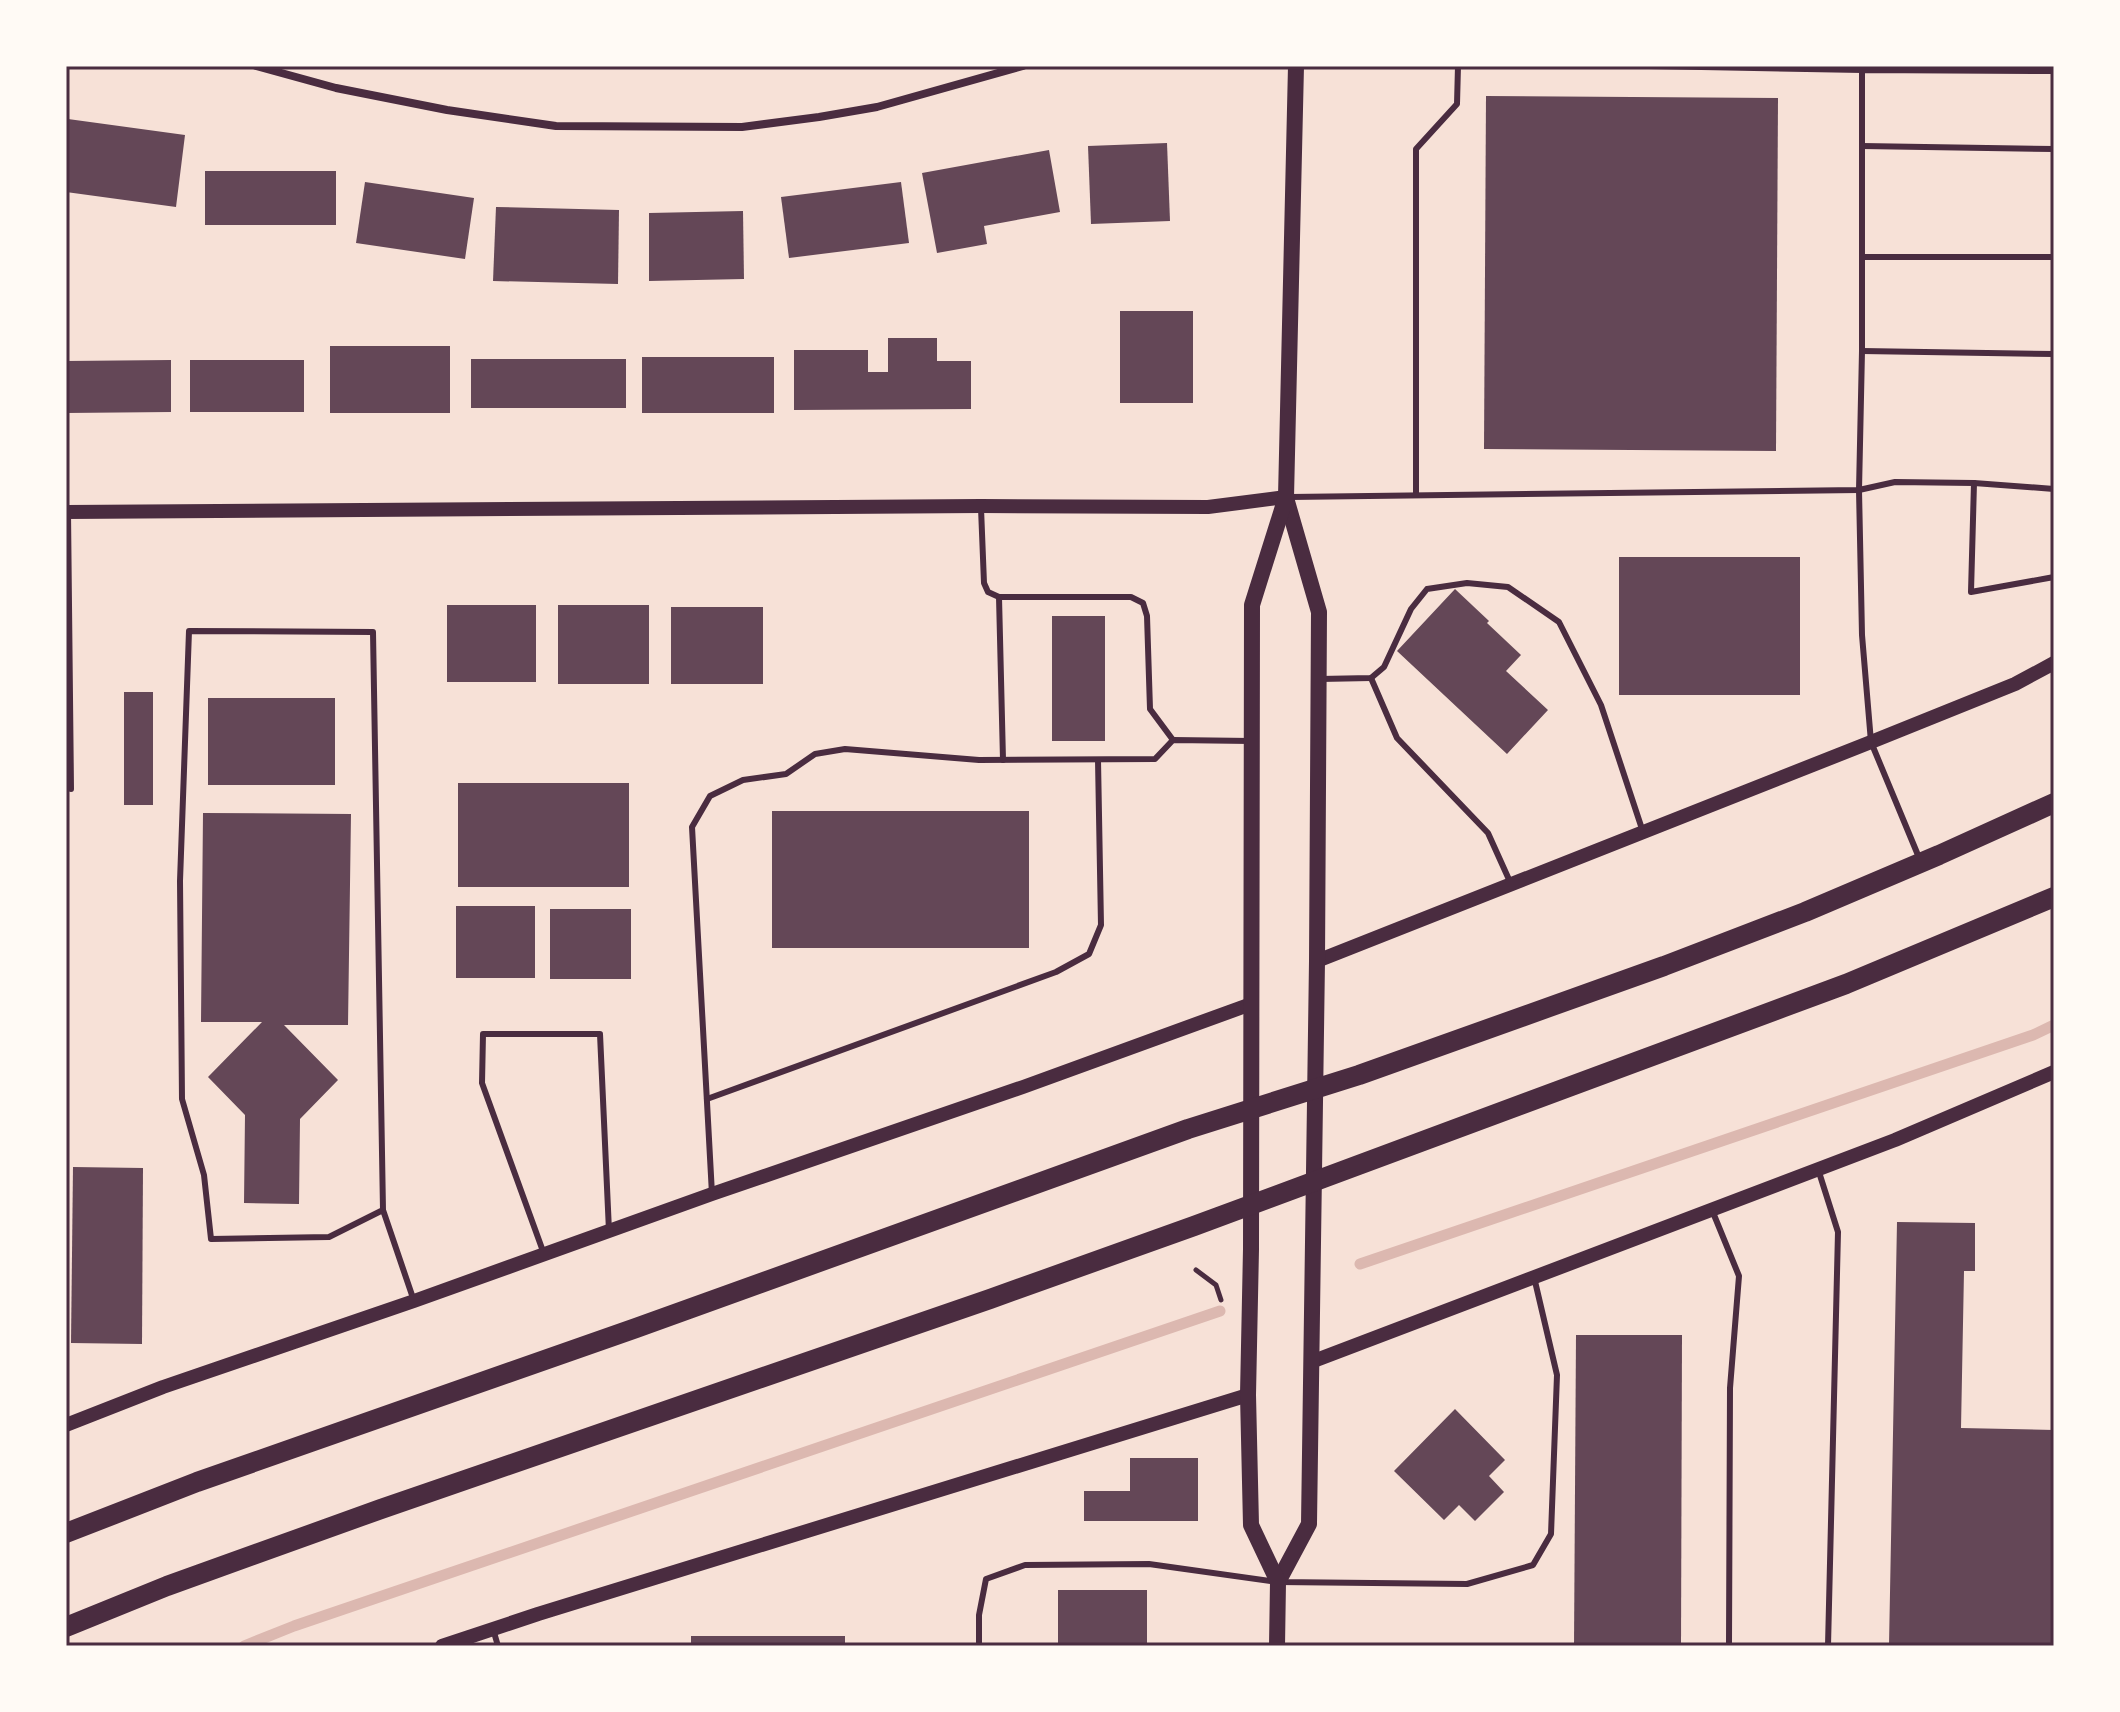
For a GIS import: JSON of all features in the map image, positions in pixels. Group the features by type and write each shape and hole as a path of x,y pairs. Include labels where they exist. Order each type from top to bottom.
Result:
{"main road":[{"path":"1277,1646 1278,1582 1251,1525 1248,1395 1252,605 1286,497 1296,66"},
{"path":"1278,1582 1309,1524 1317,961 1319,612 1286,497"},
{"path":"66,1533 197,1482 1188,1129 1315,1089 1664,966 1805,912 2054,803"},
{"path":"66,1627 167,1586 381,1509 976,1304 1712,1035 1846,984 2054,897"}],"street":[{"path":"256,66 336,88 447,110 556,126 742,127 877,107 1023,66"},
{"path":"67,512 1208,507 1286,497"},
{"path":"1317,961 2015,684 2054,663"},
{"path":"66,1425 163,1387 1037,1082 1251,1004"},
{"path":"1311,1362 1895,1140 2054,1072"},
{"path":"442,1646 1248,1395"}],"lane":[{"path":"1416,495 1416,149 1457,104 1458,66"},
{"path":"1649,66 2054,71"},
{"path":"1862,70 1859,490 1862,635 1871,742 1921,863"},
{"path":"1862,146 2054,149"},
{"path":"1862,257 2054,257"},
{"path":"1862,351 2054,354"},
{"path":"1286,497 1859,490 1895,482 1974,483 2054,489"},
{"path":"1974,483 1971,592 2054,577"},
{"path":"981,506 984,583 988,592 999,597 1131,597 1143,603 1147,616 1150,709 1173,740"},
{"path":"67,512 71,789"},
{"path":"1318,679 1371,678 1384,667 1411,609 1427,589 1467,583 1508,587 1559,622 1601,705 1643,832"},
{"path":"999,597 1003,760"},
{"path":"383,1210 329,1237 211,1239 204,1175 182,1099 180,881 189,631 373,632 383,1210 414,1301"},
{"path":"1371,678 1397,738 1488,833 1511,884"},
{"path":"712,1194 692,827 710,796 743,780 786,774 815,754 845,749 1003,760 1155,759 1173,740 1251,741"},
{"path":"707,1099 1056,972 1089,954 1101,925 1098,760"},
{"path":"545,1254 482,1083 483,1034 600,1034 609,1231"},
{"path":"1818,1169 1838,1232 1828,1646"},
{"path":"1712,1210 1739,1276 1730,1388 1729,1646"},
{"path":"979,1646 979,1615 986,1579 1025,1565 1149,1564 1278,1582 1467,1584 1533,1565 1551,1534 1557,1375 1534,1277"},
{"path":"493,1629 498,1646"}],"building":[{"path":"1486,96 1778,98 1776,451 1484,449"},
{"path":"68,119 185,135 176,207 66,192"},
{"path":"1167,143 1170,221 1091,224 1088,146"},
{"path":"1049,150 1060,212 984,226 987,244 937,253 922,173"},
{"path":"205,171 336,171 336,225 205,225"},
{"path":"365,182 474,198 465,259 356,243"},
{"path":"901,182 909,243 789,258 781,197"},
{"path":"496,207 619,210 618,284 493,281"},
{"path":"743,211 744,279 649,281 649,213"},
{"path":"1120,311 1193,311 1193,403 1120,403"},
{"path":"888,338 937,338 937,361 971,361 971,409 794,410 794,350 868,350 868,372 888,372"},
{"path":"330,346 450,346 450,413 330,413"},
{"path":"642,357 774,357 774,413 642,413"},
{"path":"471,359 626,359 626,408 471,408"},
{"path":"171,360 171,412 66,413 66,361"},
{"path":"190,360 304,360 304,412 190,412"},
{"path":"1619,557 1800,557 1800,695 1619,695"},
{"path":"1455,589 1521,655 1506,671 1548,710 1507,754 1397,651"},
{"path":"447,605 536,605 536,682 447,682"},
{"path":"558,605 649,605 649,684 558,684"},
{"path":"671,607 763,607 763,684 671,684"},
{"path":"1052,616 1105,616 1105,741 1052,741"},
{"path":"124,692 153,692 153,805 124,805"},
{"path":"208,698 335,698 335,785 208,785"},
{"path":"458,783 629,783 629,887 458,887"},
{"path":"772,811 1029,811 1029,948 772,948"},
{"path":"203,813 351,814 348,1025 284,1025 338,1080 300,1119 299,1204 244,1203 245,1115 208,1077 262,1022 201,1022"},
{"path":"456,906 535,906 535,978 456,978"},
{"path":"550,909 631,909 631,979 550,979"},
{"path":"73,1167 143,1168 142,1344 71,1343"},
{"path":"1897,1222 1975,1223 1975,1271 1964,1271 1961,1428 2054,1430 2054,1646 1889,1646"},
{"path":"1576,1335 1682,1335 1681,1646 1574,1646"},
{"path":"1455,1409 1505,1460 1489,1476 1504,1492 1475,1521 1459,1505 1444,1520 1394,1471"},
{"path":"1130,1458 1198,1458 1198,1521 1084,1521 1084,1491 1130,1491"},
{"path":"1058,1590 1147,1590 1147,1646 1058,1646"},
{"path":"691,1636 845,1636 845,1646 691,1646"}],"waterway":[{"path":"1360,1264 2033,1035 2054,1025"},
{"path":"244,1646 294,1626 1220,1311"}]}
